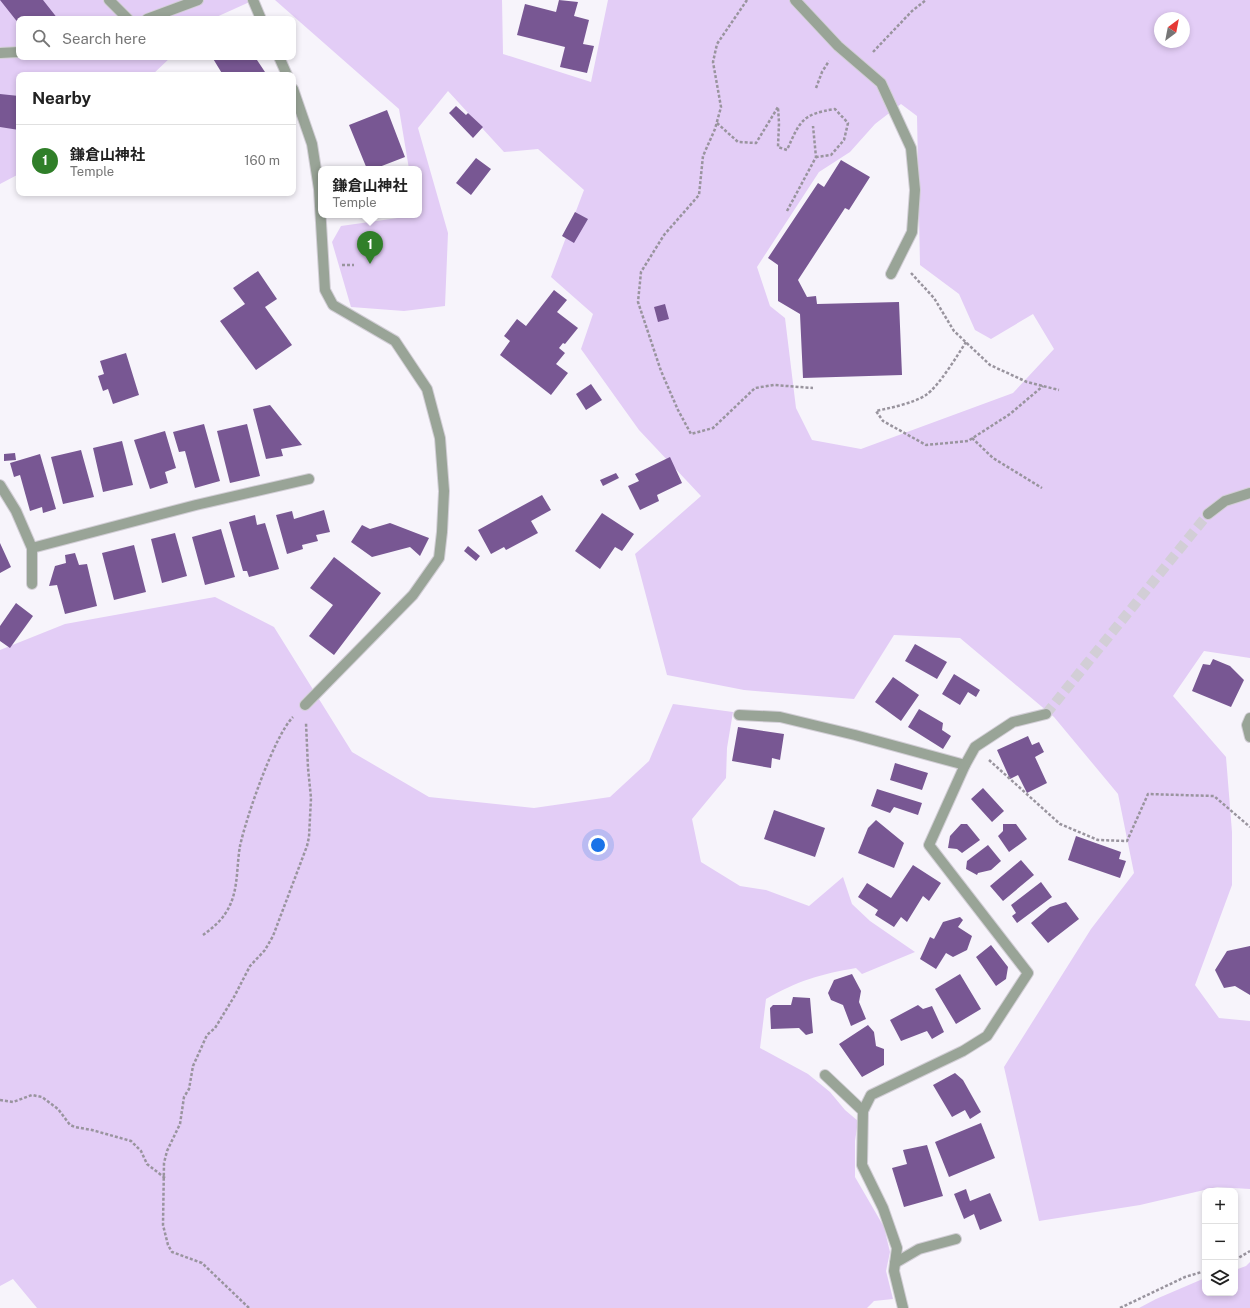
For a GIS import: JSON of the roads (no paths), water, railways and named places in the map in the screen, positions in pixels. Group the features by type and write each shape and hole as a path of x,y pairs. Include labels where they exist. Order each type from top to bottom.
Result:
{"street":[{"path":"109,0 125,16"},
{"path":"155,16 198,0"},
{"path":"253,0 260,16"},
{"path":"795,0 838,46 880,83 911,148 915,190 912,232 892,274"},
{"path":"0,53 16,52"},
{"path":"280,60 286,72"},
{"path":"296,98 313,151 318,183"},
{"path":"305,705 413,595 439,558 444,491 440,438 427,389 395,341 333,305 325,290 321,218"},
{"path":"32,548 309,479"},
{"path":"0,485 16,511 32,548 32,584"},
{"path":"1208,514 1225,501 1250,493"},
{"path":"903,1308 894,1271 897,1248 883,1208 862,1164 863,1111 871,1095 963,1051 987,1036 1028,973 929,845 965,765 975,747 1013,722 1046,714"},
{"path":"739,715 780,717 855,735 965,765"},
{"path":"1250,718 1247,725 1250,738"},
{"path":"825,1075 863,1111"},
{"path":"895,1263 919,1249 956,1239"}],"tunnel":[{"path":"1046,714 1208,514"}],"place":[{"name":"鎌倉山神社","path":"370,264"}]}
